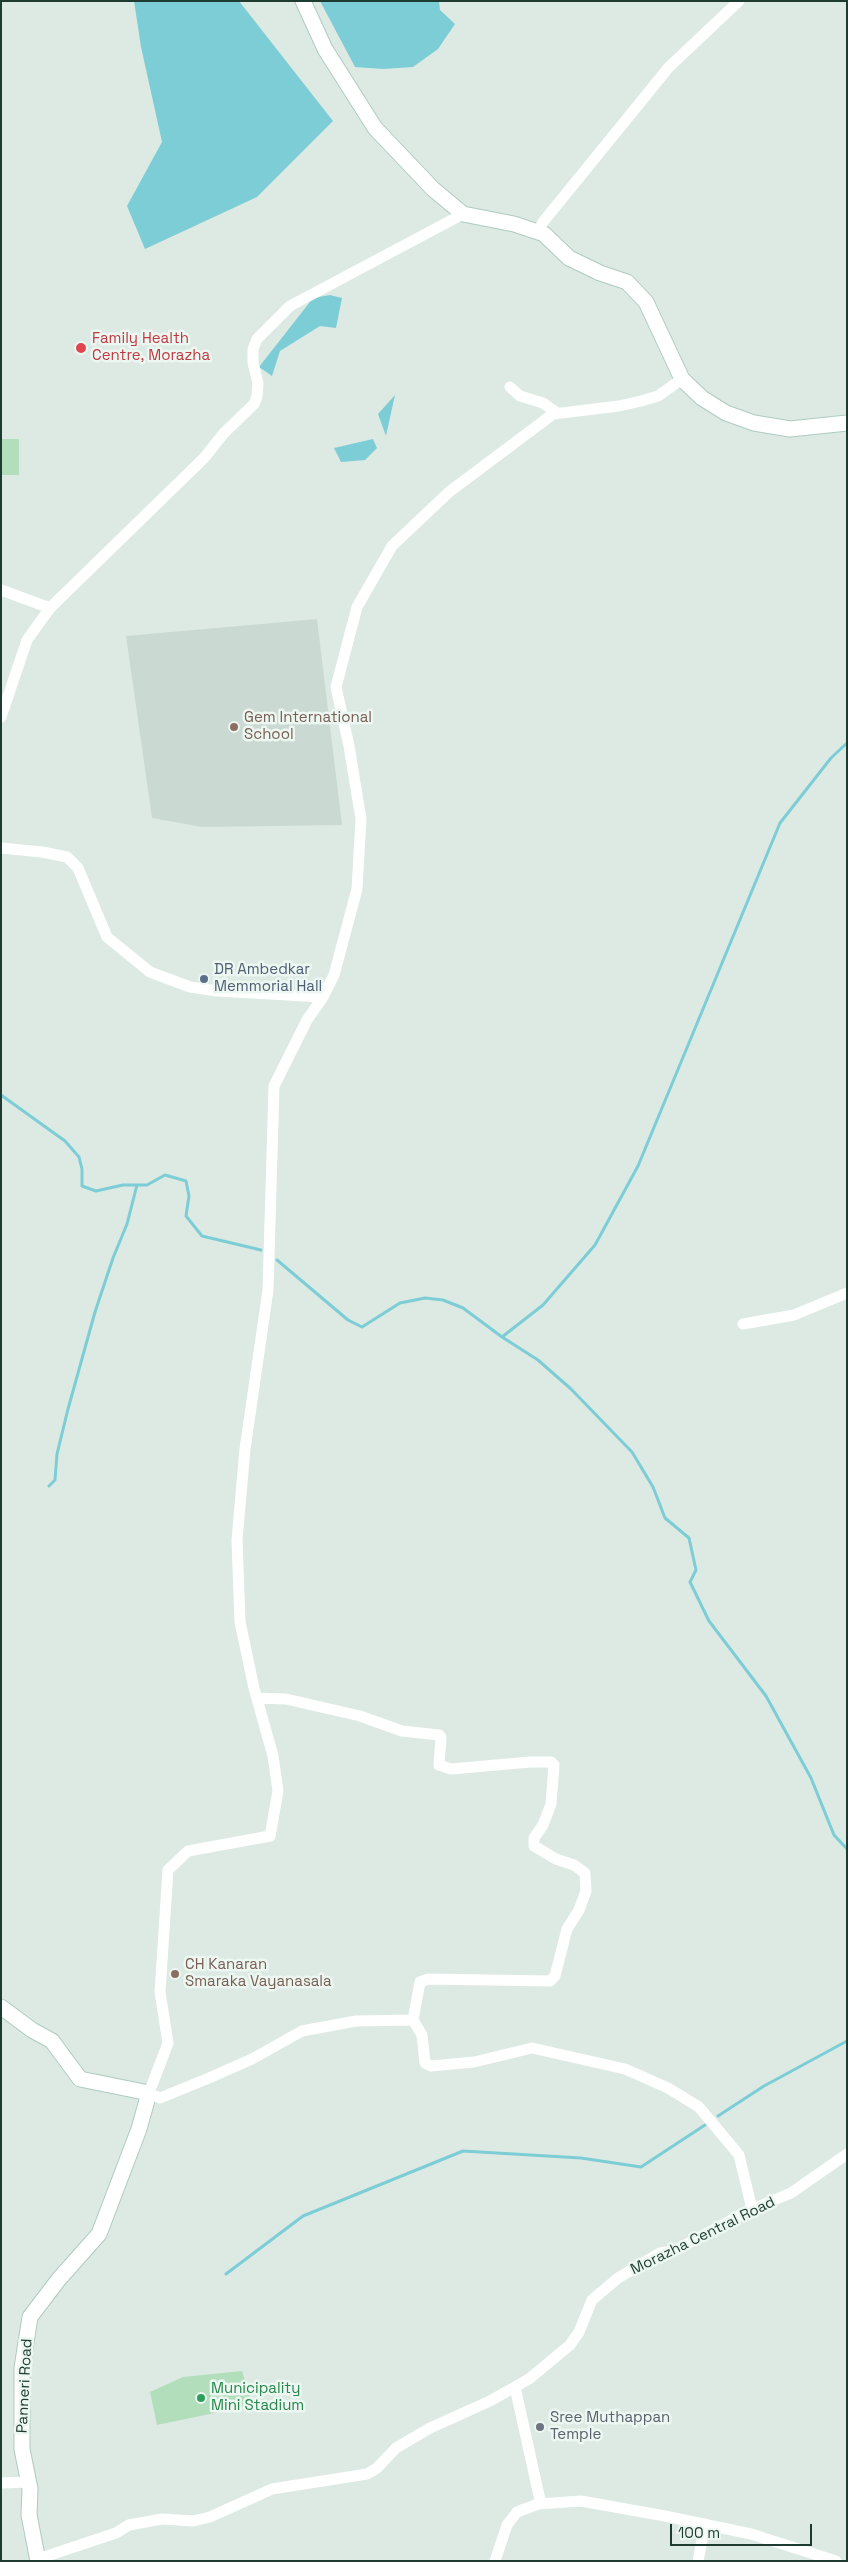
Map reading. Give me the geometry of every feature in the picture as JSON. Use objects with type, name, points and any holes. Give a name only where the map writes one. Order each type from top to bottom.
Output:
[{"type":"main road","points":[[303,1],[325,49],[375,128],[433,189],[463,214],[514,224],[544,234],[569,258],[600,273],[627,282],[646,302],[682,379],[702,398],[726,413],[754,422],[790,429],[847,424]]},
{"type":"main road","points":[[1,2007],[32,2030],[52,2041],[80,2079],[149,2093]]},
{"type":"main road","name":"Panneri Road","points":[[38,2560],[29,2515],[28,2482],[22,2449],[22,2368],[30,2317],[59,2278],[99,2234],[139,2129],[149,2093]]},
{"type":"street","points":[[538,232],[543,222],[669,67],[740,1]]},
{"type":"street","points":[[1,717],[27,640],[50,608],[204,458],[224,433],[254,404],[257,397],[258,383],[253,363],[253,349],[257,339],[290,306],[463,214]]},
{"type":"street","points":[[413,2020],[356,2021],[302,2031],[252,2059],[160,2098],[149,2093],[168,2042],[160,1992],[168,1870],[188,1851],[270,1836],[278,1791],[273,1756],[257,1698],[240,1622],[237,1540],[244,1449],[268,1290],[274,1086],[307,1020],[323,997],[334,975],[357,889],[361,819],[349,746],[336,687],[357,607],[392,546],[449,492],[553,414],[619,406],[641,401],[658,396],[682,379]]},
{"type":"street","points":[[510,387],[520,396],[544,402],[557,413]]},
{"type":"street","points":[[1,590],[50,608]]},
{"type":"street","points":[[1,848],[42,852],[67,857],[78,868],[107,937],[150,972],[190,986],[217,991],[323,997]]},
{"type":"street","points":[[743,1324],[794,1315],[847,1293]]},
{"type":"street","points":[[257,1698],[286,1699],[360,1716],[402,1731],[438,1735],[441,1737],[440,1765],[451,1769],[530,1762],[551,1762],[554,1765],[551,1804],[543,1825],[534,1838],[534,1846],[556,1858],[574,1864],[585,1873],[586,1891],[579,1910],[567,1928],[555,1976],[550,1981],[428,1979],[420,1982],[413,2020],[422,2035],[425,2062],[431,2066],[474,2062],[532,2048],[625,2068],[668,2088],[700,2107],[739,2155],[752,2210]]},
{"type":"street","name":"Morazha Central Road","points":[[38,2560],[116,2533],[130,2525],[162,2519],[193,2521],[202,2519],[272,2489],[367,2474],[396,2448],[528,2380],[570,2345],[579,2332],[592,2300],[618,2278],[660,2254],[674,2251],[752,2210],[791,2193],[847,2154]]},
{"type":"street","points":[[515,2387],[540,2500],[538,2504]]},
{"type":"street","points":[[1,2483],[28,2482]]},
{"type":"street","points":[[495,2561],[506,2525],[517,2512],[538,2504],[581,2500],[751,2534],[836,2561]]},
{"type":"street","points":[[698,2561],[705,2524]]},
{"type":"shaded area","name":"Gem International School","points":[[317,619],[342,825],[202,827],[152,818],[126,636]]},
{"type":"green space","points":[[1,439],[19,439],[19,475],[1,475]]},
{"type":"green space","name":"Municipality Mini Stadium","points":[[242,2371],[253,2405],[157,2425],[150,2392],[183,2377]]},
{"type":"water","points":[[134,1],[239,1],[333,121],[257,197],[145,249],[127,206],[162,142],[141,47]]},
{"type":"water","points":[[320,1],[439,1],[440,10],[455,24],[438,49],[413,67],[383,69],[355,67]]},
{"type":"water","points":[[330,295],[342,298],[336,328],[320,326],[280,351],[272,376],[259,367],[313,298]]},
{"type":"water","points":[[395,395],[386,436],[378,414]]},
{"type":"water","points":[[373,439],[377,448],[365,460],[341,462],[334,448]]},
{"type":"waterway","points":[[502,1337],[543,1305],[595,1245],[638,1166],[780,823],[831,758],[847,743]]},
{"type":"waterway","points":[[1,1095],[65,1141],[79,1157],[82,1169],[82,1186],[96,1191],[123,1185],[147,1185],[165,1175],[186,1181],[189,1196],[186,1216],[202,1236],[261,1250]]},
{"type":"waterway","points":[[49,1486],[55,1480],[57,1454],[95,1312],[113,1258],[127,1224],[137,1185]]},
{"type":"waterway","points":[[277,1260],[348,1320],[362,1327],[400,1303],[425,1298],[443,1300],[463,1308],[502,1337],[538,1360],[571,1389],[632,1452],[653,1487],[665,1518],[689,1538],[696,1570],[690,1582],[709,1621],[766,1696],[811,1778],[834,1835],[847,1849]]},
{"type":"waterway","points":[[718,2116],[764,2086],[847,2041]]},
{"type":"waterway","points":[[226,2274],[303,2216],[463,2151],[581,2158],[641,2167],[705,2125]]},
{"type":"place","name":"Family Health Centre, Morazha","points":[[81,348]]},
{"type":"place","name":"Gem International School","points":[[234,727]]},
{"type":"place","name":"DR Ambedkar Memmorial Hall","points":[[204,979]]},
{"type":"place","name":"CH Kanaran Smaraka Vayanasala","points":[[175,1974]]},
{"type":"place","name":"Municipality Mini Stadium","points":[[201,2398]]},
{"type":"place","name":"Sree Muthappan Temple","points":[[540,2427]]}]
